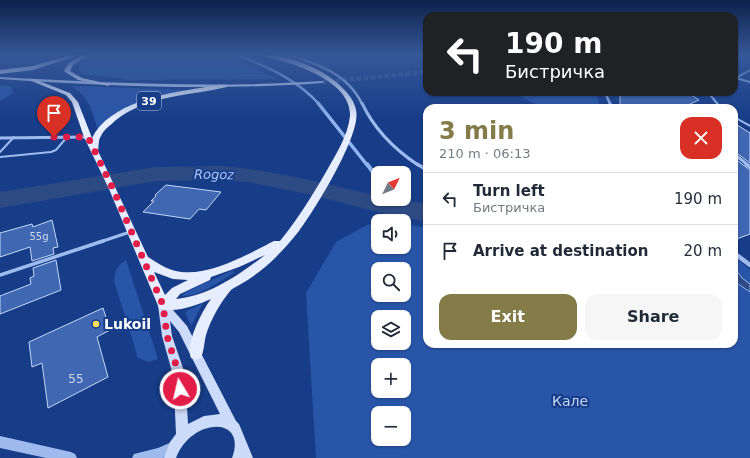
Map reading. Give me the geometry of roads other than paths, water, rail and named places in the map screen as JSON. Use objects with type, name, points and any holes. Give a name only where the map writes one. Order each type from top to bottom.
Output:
[{"type":"main road","points":[[73,76],[107,85]]},
{"type":"main road","points":[[163,305],[177,305],[193,301],[228,286],[264,261],[285,240],[309,207],[338,157],[352,123],[353,112],[350,102],[344,93],[333,82],[323,76]]},
{"type":"main road","points":[[0,78],[107,85],[225,86],[322,82]]},
{"type":"main road","points":[[32,80],[68,94],[75,102],[88,137],[106,173],[163,305],[167,336],[177,368],[180,389],[182,436]]},
{"type":"main road","name":"39","points":[[95,150],[97,137],[103,128],[128,109],[168,96],[225,86]]},
{"type":"main road","points":[[163,305],[176,291],[285,240]]},
{"type":"main road","points":[[143,259],[159,270],[172,274],[189,276],[213,273]]},
{"type":"main road","points":[[196,354],[198,337],[205,320],[215,301],[228,286]]},
{"type":"main road","points":[[163,305],[183,329],[232,426],[238,434],[247,458]]},
{"type":"main road","points":[[172,453],[182,436],[192,427],[203,422],[214,420],[224,421],[232,426]]},
{"type":"main road","points":[[238,458],[241,444]]},
{"type":"street","points":[[336,76],[351,86],[359,95],[362,106],[372,122],[407,156],[423,167]]},
{"type":"street","points":[[0,138],[88,137]]},
{"type":"street","points":[[738,157],[750,167]]},
{"type":"street","points":[[738,256],[750,265]]},
{"type":"street","points":[[0,442],[71,458]]},
{"type":"street","points":[[138,458],[172,453]]},
{"type":"lane","points":[[738,80],[750,82]]},
{"type":"lane","points":[[711,96],[718,104]]},
{"type":"lane","points":[[738,119],[750,126]]},
{"type":"lane","points":[[0,152],[14,137]]},
{"type":"lane","points":[[0,157],[51,152],[56,150],[67,137]]},
{"type":"lane","points":[[0,275],[131,231]]},
{"type":"waterway","points":[[284,76],[301,87],[318,103]]},
{"type":"waterway","points":[[318,103],[367,165]]},
{"type":"waterway","points":[[367,164],[371,169]]},
{"type":"waterway","name":"Rogoz","points":[[0,200],[156,174],[221,173],[248,175],[309,187],[382,205],[423,212]]},
{"type":"tunnel","points":[[322,82],[381,76]]},
{"type":"place","name":"Lukoil","points":[[96,324]]},
{"type":"park label","name":"Кале","points":[[570,401]]}]
